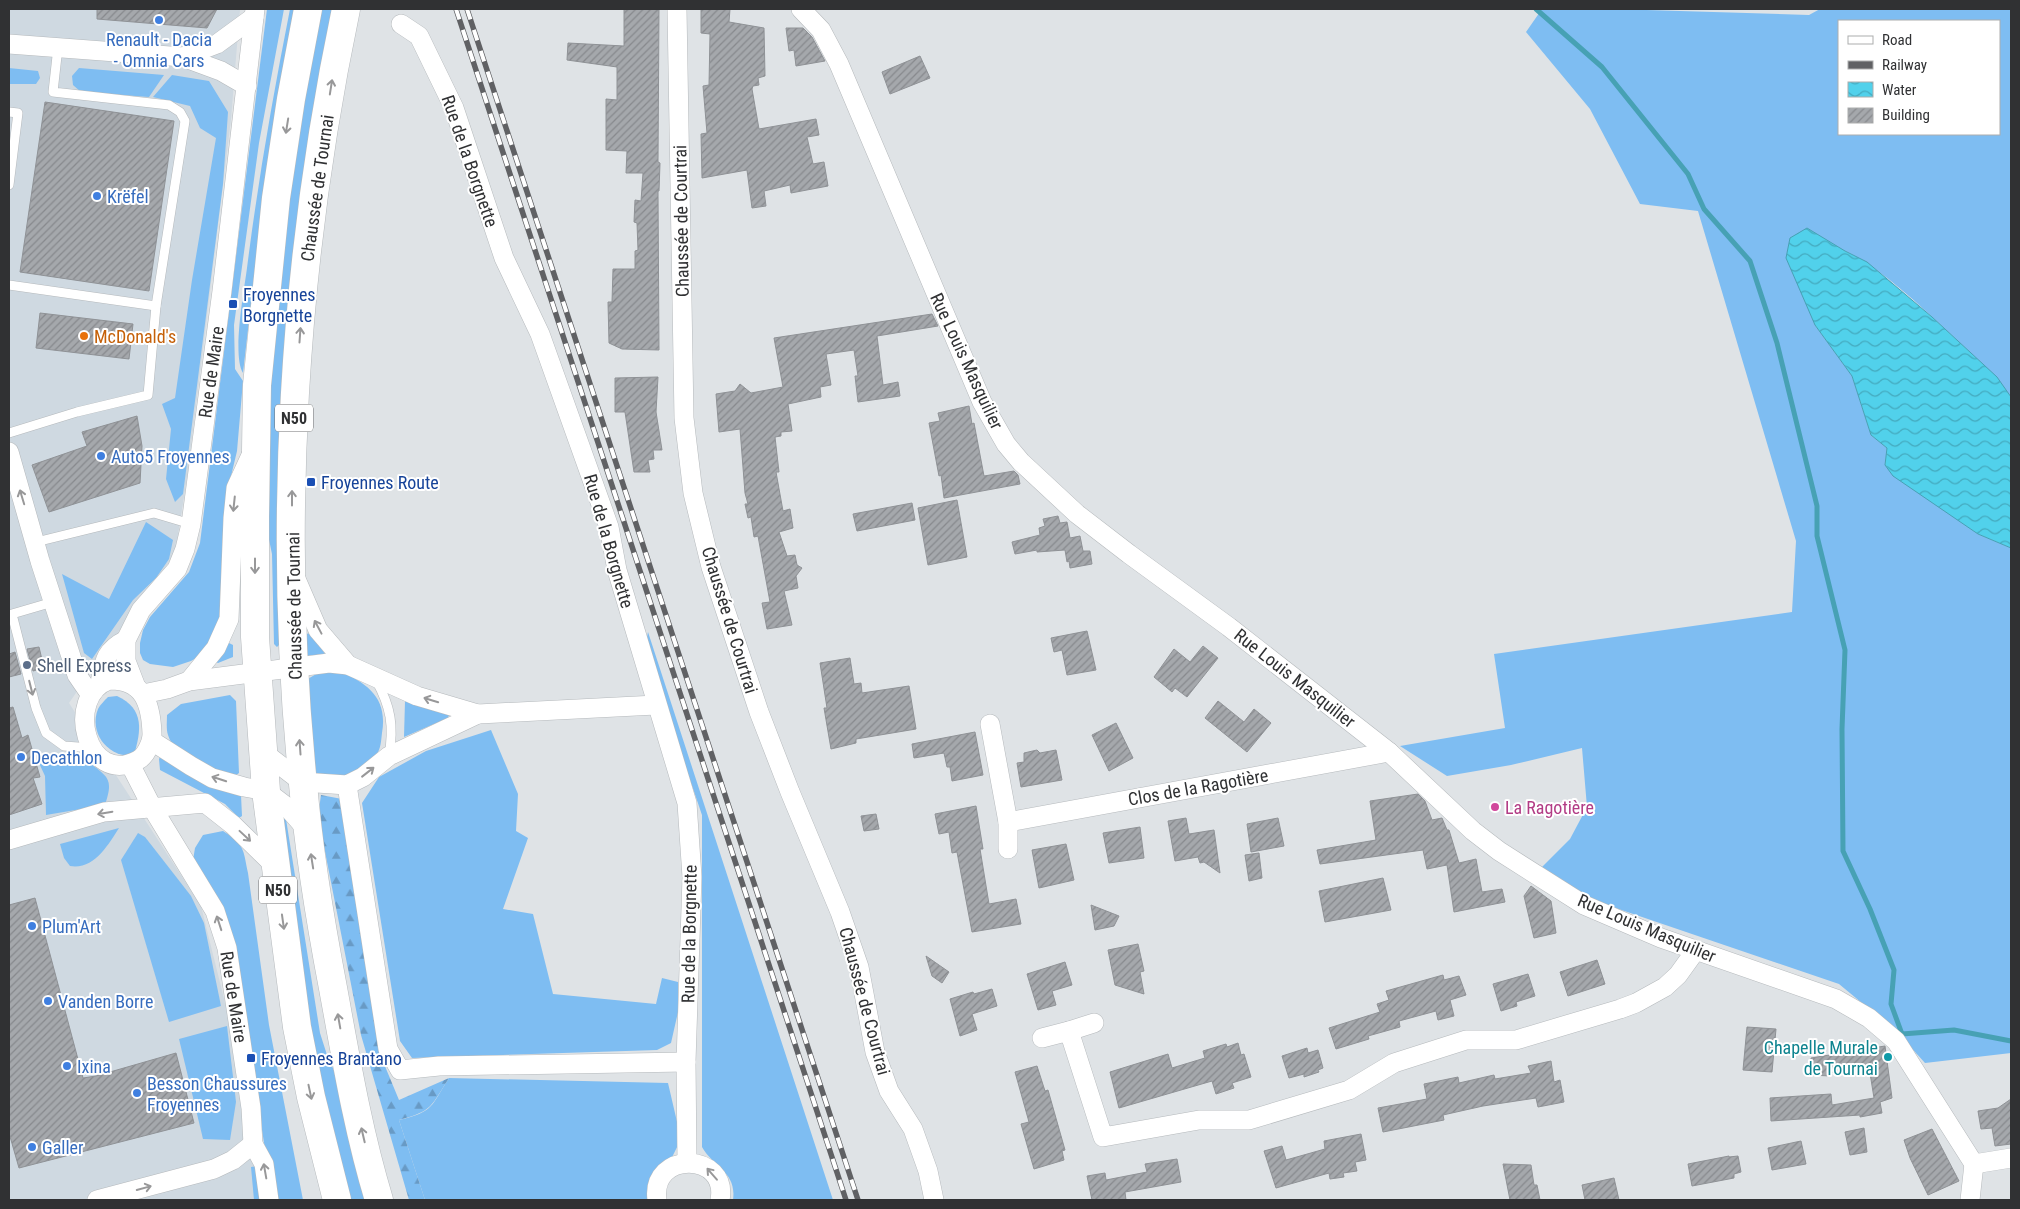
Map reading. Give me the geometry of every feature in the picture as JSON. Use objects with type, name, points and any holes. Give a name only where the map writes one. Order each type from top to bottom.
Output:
[{"type":"main road","name":"N50","points":[[308,9],[276,198],[257,385],[256,672],[266,791],[297,1027],[311,1097],[337,1200]]},
{"type":"main road","name":"Chaussée de Tournai","points":[[346,9],[322,147],[302,301],[292,453],[291,569],[294,668],[302,782],[308,831],[347,1069],[379,1200]]},
{"type":"street","name":"Chaussée de Courtrai","points":[[677,9],[684,418],[693,493],[711,567],[758,712],[840,912],[859,967],[876,1052],[889,1091],[913,1129],[928,1171],[934,1200]]},
{"type":"street","name":"Rue Louis Masquilier","points":[[801,9],[821,30],[839,64],[982,402],[1006,444],[1021,462],[1077,514],[1229,627],[1389,752],[1473,831],[1527,870],[1584,905],[1661,938],[1836,999],[1869,1018],[1896,1041],[1974,1164]]},
{"type":"street","name":"Rue de Maire","points":[[183,57],[217,44],[254,13]]},
{"type":"street","name":"Rue de Maire","points":[[140,690],[126,661],[126,640],[141,610],[177,569],[185,549],[191,524],[223,282],[254,13]]},
{"type":"street","name":"Rue de la Borgnette","points":[[400,24],[419,36],[454,108],[504,258],[540,334],[609,527],[617,570],[687,803],[692,877],[686,1062],[687,1162]]},
{"type":"street","name":"Rue de Maire","points":[[9,44],[58,46],[183,57],[221,71],[247,86]]},
{"type":"street","points":[[189,680],[216,648],[229,619],[236,488],[256,442]]},
{"type":"street","points":[[9,452],[53,602],[77,675],[95,688],[120,680],[140,690],[168,688],[189,680],[317,664],[348,665]]},
{"type":"street","points":[[291,569],[318,630],[348,665],[417,696],[478,714],[656,705]]},
{"type":"street","name":"Rue de Maire","points":[[126,640],[114,646],[104,661],[85,714],[85,727],[92,748],[99,758],[111,766],[130,764],[153,809],[215,911],[227,948],[252,1108],[254,1144],[264,1164],[269,1200]]},
{"type":"street","points":[[130,764],[141,759],[152,741],[150,710],[140,690]]},
{"type":"street","points":[[263,752],[302,782],[347,785],[363,777],[389,756],[478,714]]},
{"type":"street","points":[[990,724],[1008,822],[1008,849]]},
{"type":"street","points":[[152,741],[212,778],[266,791],[287,808],[308,831]]},
{"type":"street","name":"Clos de la Ragotière","points":[[1008,822],[1389,752]]},
{"type":"street","points":[[347,785],[388,1048],[400,1070],[439,1066],[686,1062]]},
{"type":"street","points":[[9,840],[104,812],[205,804],[233,825],[275,866]]},
{"type":"street","points":[[1068,1032],[1104,1137],[1199,1120],[1249,1120],[1349,1090],[1394,1063],[1466,1040],[1516,1040],[1636,1004],[1664,987],[1678,975],[1696,950]]},
{"type":"street","points":[[1042,1038],[1094,1023]]},
{"type":"street","points":[[97,1200],[214,1169],[233,1160],[254,1144]]},
{"type":"street","points":[[1970,1200],[1974,1164],[2011,1158]]},
{"type":"street","points":[[657,1200],[656,1193],[661,1177],[671,1167],[687,1162],[700,1164],[710,1170],[719,1182],[720,1200]]},
{"type":"lane","points":[[9,433],[77,412],[148,395],[156,306],[185,121],[180,112],[169,105],[53,92],[58,46]]},
{"type":"lane","points":[[9,112],[18,113],[9,186]]},
{"type":"lane","points":[[9,285],[156,306]]},
{"type":"lane","points":[[36,542],[154,512],[191,524]]},
{"type":"lane","points":[[53,602],[12,614],[36,708],[46,733],[64,746],[92,748]]},
{"type":"lane","points":[[373,677],[386,698],[392,720],[389,756]]},
{"type":"shaded area","points":[[9,9],[240,9],[231,119],[188,471],[175,554],[69,703],[201,906],[233,1035],[268,1200],[9,1200]]},
{"type":"green space","points":[[267,9],[284,9],[259,143],[234,325],[235,369],[243,381],[237,451],[228,489],[221,628],[198,657],[191,661],[173,667],[150,664],[143,660],[140,653],[143,630],[150,617],[189,572],[200,543]]},
{"type":"green space","points":[[290,9],[298,9],[262,208],[243,373],[239,352],[242,307],[261,170]]},
{"type":"green space","points":[[319,9],[335,9],[281,638],[277,647],[274,644],[272,554],[266,525],[269,396],[285,216]]},
{"type":"green space","points":[[1542,9],[1613,9],[1809,15],[1820,9],[2011,9],[2011,397],[1981,363],[1911,298],[1873,267],[1845,251],[1815,325],[1852,376],[1871,435],[1887,448],[1885,465],[1978,534],[2011,548],[2011,1053],[1925,1063],[1897,1032],[1839,984],[1598,902],[1541,868],[1570,839],[1587,807],[1582,748],[1511,765],[1447,776],[1400,746],[1505,728],[1494,654],[1792,612],[1796,541],[1698,211],[1640,204],[1590,109],[1526,32]]},
{"type":"green space","points":[[9,68],[38,71],[40,78],[36,84],[9,84]]},
{"type":"green space","points":[[79,68],[164,75],[149,97],[81,92],[73,85],[72,76]]},
{"type":"green space","points":[[172,75],[209,81],[228,112],[223,184],[183,494],[175,502],[166,479],[171,429],[162,404],[175,398],[192,280],[216,138],[200,128],[190,106],[153,97]]},
{"type":"green space","points":[[146,522],[173,540],[169,559],[156,578],[133,600],[92,659],[84,653],[62,574],[109,599]]},
{"type":"green space","points":[[648,632],[833,1200],[733,1200],[732,1183],[728,1176],[702,1147],[702,815],[645,648]]},
{"type":"green space","points":[[311,633],[325,654],[306,656],[306,634]]},
{"type":"green space","points":[[229,643],[233,645],[233,657],[218,663],[216,662]]},
{"type":"green space","points":[[340,671],[359,681],[374,694],[382,710],[383,721],[381,745],[378,753],[348,778],[319,776],[314,772],[306,680],[318,673]]},
{"type":"green space","points":[[230,695],[236,701],[239,773],[232,778],[195,762],[178,750],[168,735],[167,728],[167,715],[181,704]]},
{"type":"green space","points":[[117,696],[126,701],[137,714],[139,729],[134,755],[125,755],[109,749],[103,743],[96,727],[99,707],[108,697]]},
{"type":"green space","points":[[405,701],[449,715],[448,718],[404,737]]},
{"type":"green space","points":[[491,730],[518,794],[516,831],[528,838],[503,909],[533,914],[553,994],[656,1004],[662,978],[678,982],[678,1012],[671,1043],[657,1050],[412,1058],[400,1041],[362,803],[379,777],[426,751]]},
{"type":"green space","points":[[162,753],[241,795],[242,816],[239,818],[225,804],[160,770],[159,759]]},
{"type":"green space","points":[[87,761],[104,775],[109,783],[105,805],[46,815],[45,776],[39,763]]},
{"type":"green space","points":[[321,795],[342,799],[382,1059],[399,1100],[449,1078],[430,1106],[419,1114],[399,1120],[425,1200],[409,1200],[361,1035],[318,816]]},
{"type":"green space","points":[[283,817],[286,819],[320,1033],[336,1075],[365,1200],[349,1200],[320,1080],[309,1026],[278,819]]},
{"type":"green space","points":[[119,828],[105,849],[86,864],[70,866],[64,858],[60,844]]},
{"type":"green space","points":[[223,831],[239,844],[245,858],[269,1025],[303,1200],[273,1200],[233,946],[193,860],[195,848],[203,835]]},
{"type":"green space","points":[[138,833],[145,837],[191,896],[204,923],[221,1006],[169,1022],[121,860]]},
{"type":"green space","points":[[227,1026],[236,1102],[230,1140],[203,1139],[179,1039]]},
{"type":"green space","points":[[449,1078],[668,1083],[681,1139],[651,1200],[425,1200],[399,1120],[425,1111]]},
{"type":"green space","points":[[258,1166],[265,1200],[254,1200],[251,1167]]},
{"type":"water","points":[[1807,228],[1867,262],[1932,317],[1997,377],[2011,397],[2011,548],[1978,534],[1893,476],[1885,465],[1887,448],[1871,435],[1852,376],[1815,325],[1786,258],[1790,238]]},
{"type":"building","name":"Renault - Dacia - Omnia Cars","points":[[97,9],[217,9],[207,28],[97,19]]},
{"type":"building","points":[[624,9],[659,9],[659,350],[622,349],[609,343],[608,302],[612,302],[613,269],[635,269],[635,251],[638,250],[637,223],[634,222],[635,200],[641,201],[643,173],[626,173],[627,151],[606,150],[606,99],[617,100],[617,67],[567,60],[568,43],[624,46]]},
{"type":"building","points":[[701,9],[730,9],[729,22],[764,28],[765,76],[758,78],[759,85],[753,86],[752,89],[759,129],[816,119],[819,135],[807,137],[813,164],[824,162],[828,186],[791,193],[790,185],[764,191],[766,206],[752,208],[747,170],[702,178],[701,134],[707,133],[703,86],[709,85],[710,34],[701,33]]},
{"type":"building","points":[[786,28],[803,28],[812,37],[825,61],[796,66],[794,50],[789,51]]},
{"type":"building","points":[[920,56],[930,78],[890,94],[882,72]]},
{"type":"building","name":"Krëfel","points":[[45,102],[174,121],[149,291],[20,272]]},
{"type":"building","name":"McDonald's","points":[[40,313],[133,324],[129,359],[36,348]]},
{"type":"building","points":[[932,314],[938,326],[877,336],[883,385],[898,382],[900,396],[858,402],[855,376],[858,376],[854,350],[826,354],[831,385],[820,387],[821,397],[788,404],[792,431],[781,432],[781,436],[775,437],[779,472],[776,472],[783,511],[790,509],[793,528],[779,532],[787,556],[795,555],[797,565],[802,568],[796,576],[798,588],[784,591],[792,625],[767,629],[762,603],[770,602],[758,536],[754,537],[751,517],[748,518],[745,504],[748,504],[745,493],[740,429],[719,432],[716,394],[735,391],[740,384],[751,393],[783,387],[774,338]]},
{"type":"building","points":[[658,377],[656,412],[662,450],[653,450],[654,459],[648,460],[650,472],[634,472],[625,412],[615,412],[615,378]]},
{"type":"building","points":[[969,406],[984,476],[1014,471],[1018,475],[1020,484],[944,498],[941,475],[939,476],[929,423],[940,421],[938,413]]},
{"type":"building","name":"Auto5 Froyennes","points":[[137,416],[142,446],[140,483],[49,512],[32,465],[87,446],[82,432]]},
{"type":"building","points":[[957,500],[967,557],[928,565],[918,508]]},
{"type":"building","points":[[912,503],[915,520],[857,531],[853,514]]},
{"type":"building","points":[[1058,516],[1060,523],[1067,522],[1070,538],[1080,536],[1083,551],[1090,551],[1092,564],[1070,568],[1065,550],[1037,552],[1037,550],[1015,554],[1012,542],[1040,535],[1039,528],[1045,526],[1043,519]]},
{"type":"building","points":[[1087,631],[1096,670],[1067,675],[1062,650],[1054,652],[1051,638]]},
{"type":"building","points":[[1203,646],[1218,658],[1187,697],[1175,688],[1172,692],[1154,677],[1174,649],[1190,662]]},
{"type":"building","points":[[39,647],[44,668],[33,671],[27,649]]},
{"type":"building","points":[[15,652],[21,674],[9,677],[9,654]]},
{"type":"building","points":[[850,658],[854,684],[861,683],[862,693],[909,686],[916,729],[856,739],[856,743],[831,749],[824,708],[827,708],[820,663]]},
{"type":"building","points":[[1218,701],[1244,722],[1254,709],[1271,723],[1247,752],[1205,718]]},
{"type":"building","name":"Decathlon","points":[[13,707],[22,738],[28,735],[40,777],[33,778],[42,804],[9,815],[9,708]]},
{"type":"building","points":[[1116,723],[1133,758],[1109,771],[1092,735]]},
{"type":"building","points":[[975,732],[983,775],[952,781],[950,767],[947,767],[944,753],[914,758],[912,744]]},
{"type":"building","points":[[1037,750],[1040,753],[1056,750],[1062,780],[1021,787],[1017,763],[1024,762],[1024,753]]},
{"type":"building","points":[[1418,794],[1425,801],[1432,820],[1442,818],[1447,830],[1449,830],[1459,863],[1476,859],[1482,892],[1502,889],[1505,902],[1454,912],[1447,865],[1427,869],[1423,850],[1320,864],[1317,850],[1376,840],[1370,801]]},
{"type":"building","points":[[976,806],[983,849],[980,849],[989,904],[1016,899],[1021,924],[972,932],[957,852],[952,853],[949,832],[939,834],[935,814]]},
{"type":"building","points":[[876,814],[879,829],[864,831],[861,816]]},
{"type":"building","points":[[1186,818],[1189,834],[1214,830],[1220,873],[1204,862],[1200,863],[1198,857],[1175,861],[1168,821]]},
{"type":"building","points":[[1278,818],[1284,846],[1251,852],[1247,824]]},
{"type":"building","points":[[1140,827],[1144,858],[1109,863],[1103,833]]},
{"type":"building","points":[[1066,844],[1074,880],[1039,888],[1032,850]]},
{"type":"building","points":[[1259,853],[1262,878],[1249,881],[1245,855]]},
{"type":"building","points":[[1383,878],[1391,910],[1325,922],[1319,891]]},
{"type":"building","points":[[1531,886],[1551,901],[1556,933],[1534,938],[1524,896]]},
{"type":"building","points":[[35,898],[83,1078],[176,1053],[194,1123],[19,1168],[9,1133],[9,905]]},
{"type":"building","points":[[1091,905],[1119,916],[1114,926],[1095,930]]},
{"type":"building","points":[[1138,944],[1144,971],[1140,972],[1144,994],[1115,985],[1108,950]]},
{"type":"building","points":[[926,956],[949,972],[942,983],[932,976]]},
{"type":"building","points":[[1597,960],[1605,984],[1568,996],[1560,972]]},
{"type":"building","points":[[1065,962],[1072,985],[1052,991],[1056,1005],[1038,1010],[1027,974]]},
{"type":"building","points":[[1528,974],[1535,996],[1516,1002],[1517,1006],[1501,1011],[1493,984]]},
{"type":"building","points":[[1443,975],[1444,980],[1459,976],[1466,995],[1450,1000],[1454,1016],[1438,1020],[1436,1011],[1399,1021],[1400,1027],[1368,1036],[1369,1039],[1336,1049],[1329,1028],[1380,1012],[1377,1004],[1389,1000],[1386,991]]},
{"type":"building","points":[[992,989],[997,1006],[972,1014],[977,1030],[960,1036],[950,999]]},
{"type":"building","points":[[1747,1027],[1776,1029],[1772,1072],[1743,1070]]},
{"type":"building","points":[[1238,1043],[1241,1055],[1244,1054],[1251,1077],[1232,1083],[1234,1088],[1216,1094],[1212,1081],[1119,1108],[1110,1072],[1168,1054],[1172,1068],[1205,1058],[1203,1051],[1226,1044],[1227,1047]]},
{"type":"building","points":[[1885,1046],[1892,1098],[1880,1102],[1882,1113],[1860,1117],[1860,1115],[1771,1121],[1770,1098],[1831,1094],[1832,1105],[1874,1098],[1869,1067],[1829,1073],[1830,1076],[1812,1075],[1811,1058]]},
{"type":"building","points":[[1307,1048],[1308,1053],[1318,1050],[1323,1068],[1318,1070],[1319,1072],[1304,1077],[1304,1074],[1289,1078],[1282,1056]]},
{"type":"building","points":[[1551,1061],[1554,1082],[1560,1080],[1564,1102],[1538,1107],[1536,1098],[1483,1106],[1443,1115],[1444,1120],[1383,1132],[1378,1108],[1427,1099],[1424,1084],[1458,1077],[1459,1083],[1494,1075],[1495,1079],[1531,1073],[1528,1066]]},
{"type":"building","points":[[1037,1066],[1045,1091],[1048,1090],[1065,1150],[1062,1151],[1064,1160],[1034,1169],[1021,1124],[1029,1122],[1015,1072]]},
{"type":"building","points":[[2011,1099],[2011,1144],[1995,1146],[1992,1128],[1981,1129],[1978,1111],[1998,1108]]},
{"type":"building","points":[[1864,1128],[1867,1152],[1850,1155],[1845,1132]]},
{"type":"building","points":[[1932,1129],[1959,1181],[1928,1195],[1910,1158],[1904,1140]]},
{"type":"building","points":[[1361,1134],[1366,1160],[1355,1162],[1357,1171],[1343,1173],[1344,1177],[1330,1179],[1329,1173],[1276,1188],[1264,1151],[1282,1146],[1286,1160],[1325,1149],[1324,1141]]},
{"type":"building","points":[[1801,1141],[1806,1164],[1772,1170],[1768,1148]]},
{"type":"building","points":[[1738,1156],[1741,1172],[1734,1174],[1734,1178],[1692,1186],[1688,1164]]},
{"type":"building","points":[[1177,1159],[1181,1182],[1125,1192],[1126,1200],[1092,1200],[1087,1176],[1105,1173],[1106,1180],[1147,1172],[1145,1164]]},
{"type":"building","points":[[1503,1164],[1531,1165],[1534,1185],[1537,1185],[1540,1200],[1510,1200]]},
{"type":"building","points":[[1614,1178],[1619,1200],[1585,1200],[1582,1185]]},
{"type":"waterway","points":[[1536,9],[1602,67],[1688,174],[1704,209],[1750,261],[1777,343],[1817,506],[1817,536],[1845,650],[1842,729],[1843,851],[1870,909],[1894,970],[1891,1004],[1902,1034],[1954,1030],[2011,1041]]},
{"type":"railway","points":[[456,9],[846,1200]]},
{"type":"railway","points":[[467,9],[858,1200]]},
{"type":"place","name":"Renault - Dacia - Omnia Cars","points":[[159,20]]},
{"type":"place","name":"Krëfel","points":[[97,196]]},
{"type":"place","name":"Froyennes Borgnette","points":[[233,304]]},
{"type":"place","name":"McDonald's","points":[[84,336]]},
{"type":"place","name":"Auto5 Froyennes","points":[[101,456]]},
{"type":"place","name":"Froyennes Route","points":[[311,482]]},
{"type":"place","name":"Shell Express","points":[[27,665]]},
{"type":"place","name":"Decathlon","points":[[21,757]]},
{"type":"place","name":"La Ragotière","points":[[1495,807]]},
{"type":"place","name":"Plum'Art","points":[[32,926]]},
{"type":"place","name":"Vanden Borre","points":[[48,1001]]},
{"type":"place","name":"Chapelle Murale de Tournai","points":[[1888,1057]]},
{"type":"place","name":"Froyennes Brantano","points":[[251,1058]]},
{"type":"place","name":"Ixina","points":[[67,1066]]},
{"type":"place","name":"Besson Chaussures Froyennes","points":[[137,1093]]},
{"type":"place","name":"Galler","points":[[32,1147]]}]
